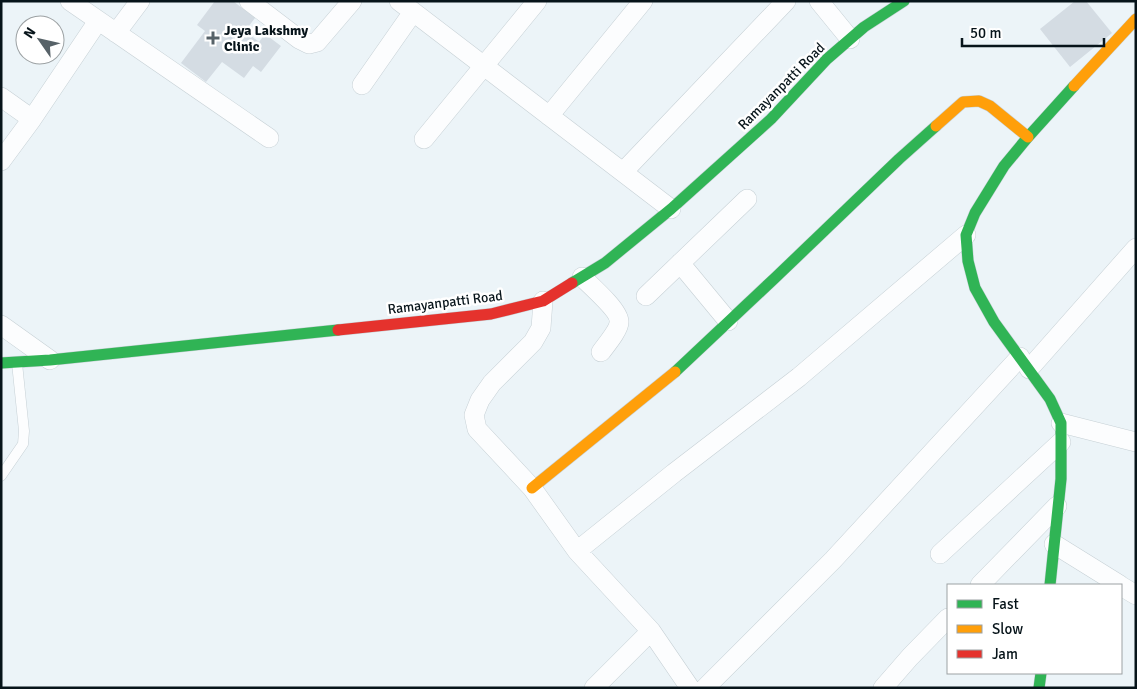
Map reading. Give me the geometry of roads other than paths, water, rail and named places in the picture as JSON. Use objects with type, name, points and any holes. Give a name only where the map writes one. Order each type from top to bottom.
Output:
[{"type":"main road","name":"Ramayanpatti Road","points":[[1,363],[50,360],[491,314],[543,300],[605,263],[672,209],[771,119],[827,59],[864,27],[904,1]]},
{"type":"main road","points":[[1050,584],[1061,479],[1061,422],[1050,399],[994,322],[975,288],[968,261],[966,235],[975,213],[1004,166],[1028,137],[1134,24]]},
{"type":"main road","points":[[532,488],[671,375],[899,159],[963,102],[979,101],[990,106],[1028,137]]},
{"type":"main road","points":[[1039,688],[1041,674]]},
{"type":"street","points":[[70,1],[269,138]]},
{"type":"street","points":[[116,33],[140,1]]},
{"type":"street","points":[[248,1],[309,44],[317,42],[352,1]]},
{"type":"street","points":[[424,139],[537,1]]},
{"type":"street","points":[[549,116],[643,1]]},
{"type":"street","points":[[623,172],[786,1]]},
{"type":"street","points":[[818,1],[850,39]]},
{"type":"street","points":[[362,85],[406,7],[672,209]]},
{"type":"street","points":[[1,161],[32,119],[98,21]]},
{"type":"street","points":[[1,97],[32,119]]},
{"type":"street","points":[[646,296],[747,199]]},
{"type":"street","points":[[577,551],[674,473],[799,377],[966,235]]},
{"type":"street","points":[[705,688],[833,560],[1136,248]]},
{"type":"street","points":[[680,263],[728,321]]},
{"type":"street","points":[[582,277],[618,314],[620,323],[601,352]]},
{"type":"street","points":[[543,300],[541,328],[533,342],[492,384],[480,400],[474,415],[477,429],[532,488],[577,551],[651,631],[690,688]]},
{"type":"street","points":[[1,325],[50,360]]},
{"type":"street","points":[[1061,422],[1136,442]]},
{"type":"street","points":[[940,554],[1061,442]]},
{"type":"street","points":[[981,584],[1057,506]]},
{"type":"street","points":[[1054,544],[1121,584]]},
{"type":"street","points":[[883,688],[947,619]]},
{"type":"street","points":[[594,688],[651,631]]},
{"type":"lane","points":[[1,476],[23,444],[24,431],[17,362]]},
{"type":"place","name":"Jeya Lakshmy Clinic","points":[[213,38]]}]
